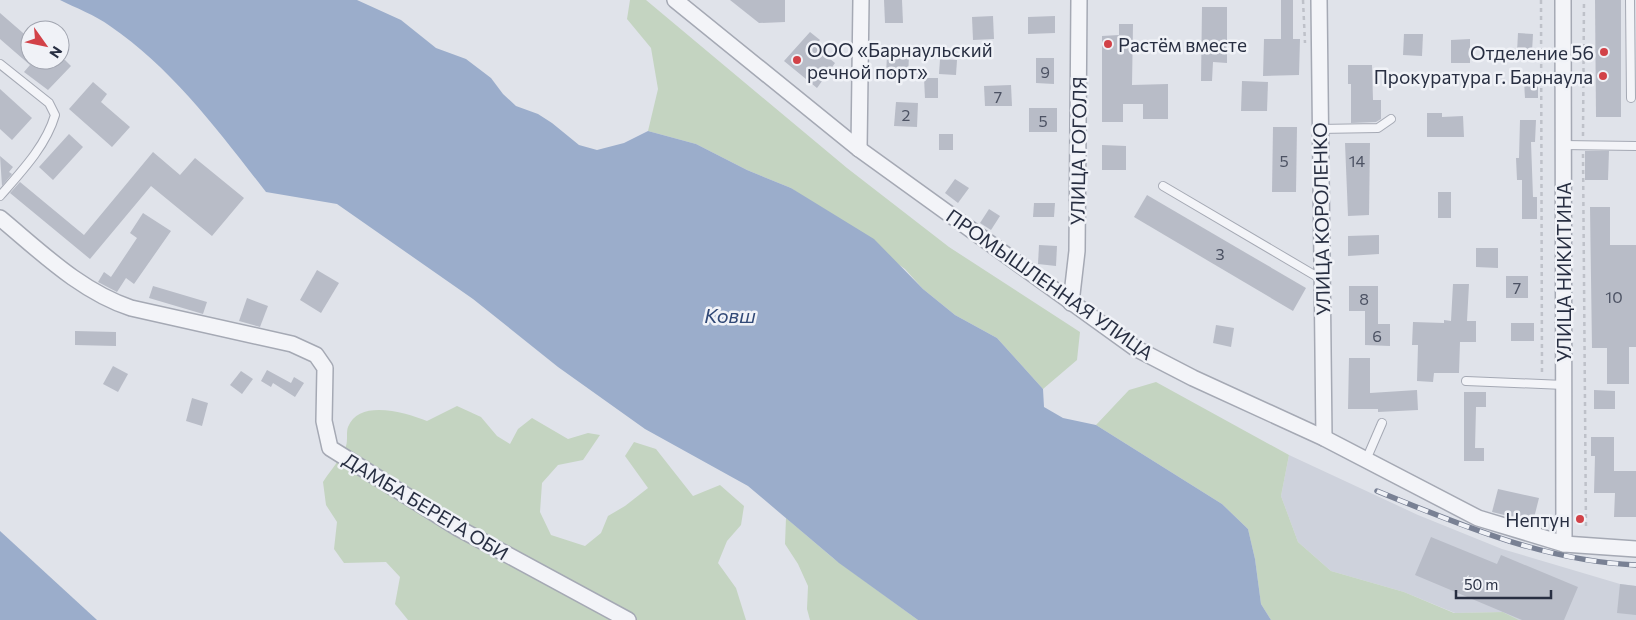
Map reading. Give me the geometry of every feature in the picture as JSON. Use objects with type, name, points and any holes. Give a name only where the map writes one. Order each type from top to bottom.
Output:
[{"type":"street","name":"ПРОМЫШЛЕННАЯ УЛИЦА","points":[[675,0],[859,149],[1135,348],[1193,378],[1324,438],[1478,518],[1564,544],[1636,548]]},
{"type":"street","points":[[859,149],[861,0]]},
{"type":"street","name":"УЛИЦА ГОГОЛЯ","points":[[1071,303],[1077,251],[1079,0]]},
{"type":"street","name":"УЛИЦА КОРОЛЕНКО","points":[[1319,0],[1324,438]]},
{"type":"street","name":"УЛИЦА НИКИТИНА","points":[[1562,0],[1564,544]]},
{"type":"street","name":"ДАМБА БЕРЕГА ОБИ","points":[[0,218],[90,290],[109,300],[131,308],[292,344],[316,355],[325,368],[324,421],[330,448],[458,528],[628,620]]},
{"type":"lane","points":[[1630,0],[1630,98]]},
{"type":"lane","points":[[0,64],[49,103],[55,115],[51,129],[0,196]]},
{"type":"lane","points":[[1319,129],[1378,128],[1391,119]]},
{"type":"lane","points":[[1563,145],[1636,146]]},
{"type":"lane","points":[[1162,186],[1321,280]]},
{"type":"lane","points":[[1466,381],[1564,384]]},
{"type":"lane","points":[[1366,460],[1382,423]]},
{"type":"path","points":[[1542,0],[1542,384]]},
{"type":"path","points":[[1584,0],[1583,145],[1586,529]]},
{"type":"shaded area","points":[[1289,455],[1418,515],[1502,549],[1620,584],[1636,586],[1636,620],[1519,620],[1503,612],[1455,613],[1404,592],[1331,571],[1298,542],[1281,496]]},
{"type":"green space","points":[[630,0],[646,0],[847,168],[949,247],[1080,332],[1077,360],[1043,389],[997,338],[955,315],[923,289],[905,269],[791,188],[747,170],[696,144],[648,131],[658,89],[651,48],[627,19]]},
{"type":"green space","points":[[1156,382],[1289,455],[1281,496],[1298,542],[1331,571],[1404,592],[1454,613],[1503,612],[1519,620],[1271,620],[1261,604],[1255,559],[1248,529],[1222,504],[1096,425],[1129,390]]},
{"type":"green space","points":[[457,406],[481,417],[497,436],[510,444],[518,429],[532,418],[568,439],[588,433],[600,435],[583,460],[558,465],[542,483],[540,512],[551,535],[585,546],[601,533],[608,516],[625,506],[648,488],[625,456],[634,442],[656,449],[693,496],[720,485],[744,506],[741,525],[727,541],[718,563],[736,588],[746,620],[408,620],[395,604],[400,577],[386,562],[344,563],[334,549],[337,522],[326,505],[323,482],[344,451],[347,444],[348,427],[354,418],[362,413],[384,410],[408,414],[427,421]]},
{"type":"green space","points":[[786,518],[833,558],[918,620],[810,620],[807,609],[808,586],[798,564],[785,544]]},
{"type":"water","name":"Ковш","points":[[60,0],[357,0],[401,20],[436,48],[466,59],[491,78],[503,94],[516,106],[538,114],[579,145],[597,150],[624,143],[648,131],[696,144],[747,170],[791,188],[874,239],[923,289],[955,315],[997,338],[1043,389],[1044,407],[1063,418],[1096,425],[1222,504],[1248,529],[1255,559],[1261,604],[1271,620],[918,620],[839,563],[748,486],[645,429],[558,367],[473,299],[337,204],[266,192],[213,125],[175,82],[154,62],[133,43],[104,22]]},
{"type":"water","points":[[0,531],[97,620],[0,620]]},
{"type":"building","points":[[730,0],[785,0],[785,22],[759,23]]},
{"type":"building","points":[[884,0],[902,0],[903,23],[885,23]]},
{"type":"building","points":[[1281,0],[1293,0],[1293,39],[1300,39],[1299,75],[1263,76],[1264,39],[1281,39]]},
{"type":"building","points":[[1595,0],[1621,0],[1621,117],[1596,117]]},
{"type":"building","points":[[1202,7],[1227,7],[1227,63],[1213,62],[1212,81],[1201,81]]},
{"type":"building","points":[[0,13],[20,30],[20,56],[0,39]]},
{"type":"building","points":[[993,16],[994,39],[973,40],[972,17]]},
{"type":"building","points":[[1055,16],[1055,33],[1028,34],[1028,17]]},
{"type":"building","points":[[1119,24],[1133,24],[1132,85],[1168,84],[1168,119],[1143,119],[1143,104],[1123,104],[1123,122],[1102,122],[1102,36],[1119,35]]},
{"type":"building","points":[[810,32],[820,40],[814,46],[835,63],[817,88],[784,61]]},
{"type":"building","points":[[1518,33],[1533,34],[1532,52],[1517,52]]},
{"type":"building","points":[[1404,34],[1423,34],[1422,56],[1403,55]]},
{"type":"building","points":[[1470,39],[1470,63],[1451,63],[1451,40]]},
{"type":"building","points":[[887,55],[909,56],[908,76],[886,75]]},
{"type":"building","points":[[1036,58],[1054,58],[1054,84],[1036,83]]},
{"type":"building","points":[[940,59],[957,60],[956,75],[939,74]]},
{"type":"building","points":[[1348,65],[1372,65],[1373,100],[1381,100],[1381,119],[1376,122],[1351,123],[1351,84],[1348,84]]},
{"type":"building","points":[[26,70],[67,70],[48,90],[24,72]]},
{"type":"building","points":[[924,78],[938,78],[938,98],[925,98]]},
{"type":"building","points":[[1242,81],[1268,82],[1267,111],[1241,111]]},
{"type":"building","points":[[1524,81],[1538,81],[1538,98],[1525,98]]},
{"type":"building","points":[[93,82],[107,94],[101,102],[130,127],[112,147],[69,109]]},
{"type":"building","points":[[1011,85],[1012,106],[985,106],[984,86]]},
{"type":"building","points":[[0,89],[32,118],[12,140],[0,129]]},
{"type":"building","points":[[896,102],[918,103],[917,127],[894,126]]},
{"type":"building","points":[[1029,108],[1057,108],[1057,132],[1029,132]]},
{"type":"building","points":[[1427,113],[1442,113],[1442,117],[1463,116],[1464,137],[1427,137]]},
{"type":"building","points":[[1520,120],[1536,120],[1535,142],[1531,142],[1533,197],[1537,197],[1537,219],[1522,219],[1522,180],[1517,180],[1516,158],[1519,158]]},
{"type":"building","points":[[1273,127],[1297,127],[1296,192],[1272,192]]},
{"type":"building","points":[[69,134],[83,147],[53,180],[39,167]]},
{"type":"building","points":[[939,134],[953,134],[953,150],[939,150]]},
{"type":"building","points":[[1345,143],[1370,143],[1369,215],[1348,216]]},
{"type":"building","points":[[1102,145],[1126,146],[1126,170],[1102,170]]},
{"type":"building","points":[[1585,151],[1609,151],[1608,180],[1585,180]]},
{"type":"building","points":[[153,152],[180,175],[195,158],[244,198],[212,236],[151,186],[90,259],[10,193],[20,182],[84,235]]},
{"type":"building","points":[[0,156],[13,167],[9,172],[12,174],[2,186]]},
{"type":"building","points":[[955,179],[969,188],[958,203],[945,193]]},
{"type":"building","points":[[1438,192],[1451,192],[1451,218],[1438,218]]},
{"type":"building","points":[[1147,195],[1306,288],[1293,311],[1134,217]]},
{"type":"building","points":[[1034,203],[1055,203],[1054,217],[1033,217]]},
{"type":"building","points":[[1590,207],[1610,207],[1610,245],[1636,245],[1636,347],[1629,347],[1629,384],[1607,384],[1607,348],[1592,348]]},
{"type":"building","points":[[989,209],[1000,216],[991,230],[980,223]]},
{"type":"building","points":[[143,213],[171,231],[134,284],[126,278],[117,292],[98,282],[104,272],[111,277],[137,238],[130,233]]},
{"type":"building","points":[[1379,235],[1379,254],[1348,256],[1348,236]]},
{"type":"building","points":[[1039,245],[1057,246],[1056,266],[1038,264]]},
{"type":"building","points":[[1476,248],[1498,248],[1498,268],[1476,267]]},
{"type":"building","points":[[317,270],[339,283],[321,313],[300,300]]},
{"type":"building","points":[[1506,276],[1528,276],[1528,298],[1506,298]]},
{"type":"building","points":[[1453,284],[1469,284],[1467,321],[1476,321],[1476,342],[1460,342],[1459,373],[1434,373],[1433,382],[1417,381],[1418,345],[1412,345],[1413,322],[1444,323],[1444,320],[1451,321]]},
{"type":"building","points":[[153,286],[207,302],[203,314],[149,298]]},
{"type":"building","points":[[1349,286],[1378,286],[1378,324],[1390,324],[1390,346],[1365,345],[1365,311],[1349,311]]},
{"type":"building","points":[[247,298],[268,306],[260,327],[239,321]]},
{"type":"building","points":[[1511,323],[1534,323],[1534,341],[1511,341]]},
{"type":"building","points":[[1216,325],[1234,328],[1231,347],[1213,343]]},
{"type":"building","points":[[75,331],[116,332],[116,346],[75,345]]},
{"type":"building","points":[[1349,358],[1370,358],[1370,393],[1417,390],[1418,410],[1378,412],[1378,409],[1348,409]]},
{"type":"building","points":[[113,366],[128,374],[118,392],[103,384]]},
{"type":"building","points":[[267,370],[291,383],[294,377],[304,383],[295,397],[273,383],[271,387],[261,381]]},
{"type":"building","points":[[241,371],[253,379],[242,394],[230,385]]},
{"type":"building","points":[[1594,390],[1615,391],[1615,409],[1594,409]]},
{"type":"building","points":[[1464,392],[1486,392],[1486,407],[1476,407],[1475,448],[1484,448],[1484,461],[1464,461]]},
{"type":"building","points":[[192,398],[208,403],[202,426],[186,421]]},
{"type":"building","points":[[1591,437],[1614,437],[1614,471],[1636,471],[1636,517],[1614,517],[1615,493],[1594,493],[1595,456],[1591,456]]},
{"type":"building","points":[[1498,489],[1539,498],[1533,522],[1492,512]]},
{"type":"building","points":[[1431,537],[1497,564],[1501,555],[1578,587],[1564,620],[1522,620],[1415,575]]},
{"type":"building","points":[[1620,584],[1636,586],[1636,615],[1617,613]]},
{"type":"railway","points":[[1377,491],[1472,528],[1536,549],[1569,557],[1636,565]]},
{"type":"place","name":"Растём вместе","points":[[1108,44]]},
{"type":"place","name":"Отделение 56","points":[[1604,52]]},
{"type":"place","name":"ООО «Барнаульский речной порт»","points":[[797,60]]},
{"type":"place","name":"Прокуратура г. Барнаула","points":[[1603,76]]},
{"type":"place","name":"Нептун","points":[[1580,519]]}]
